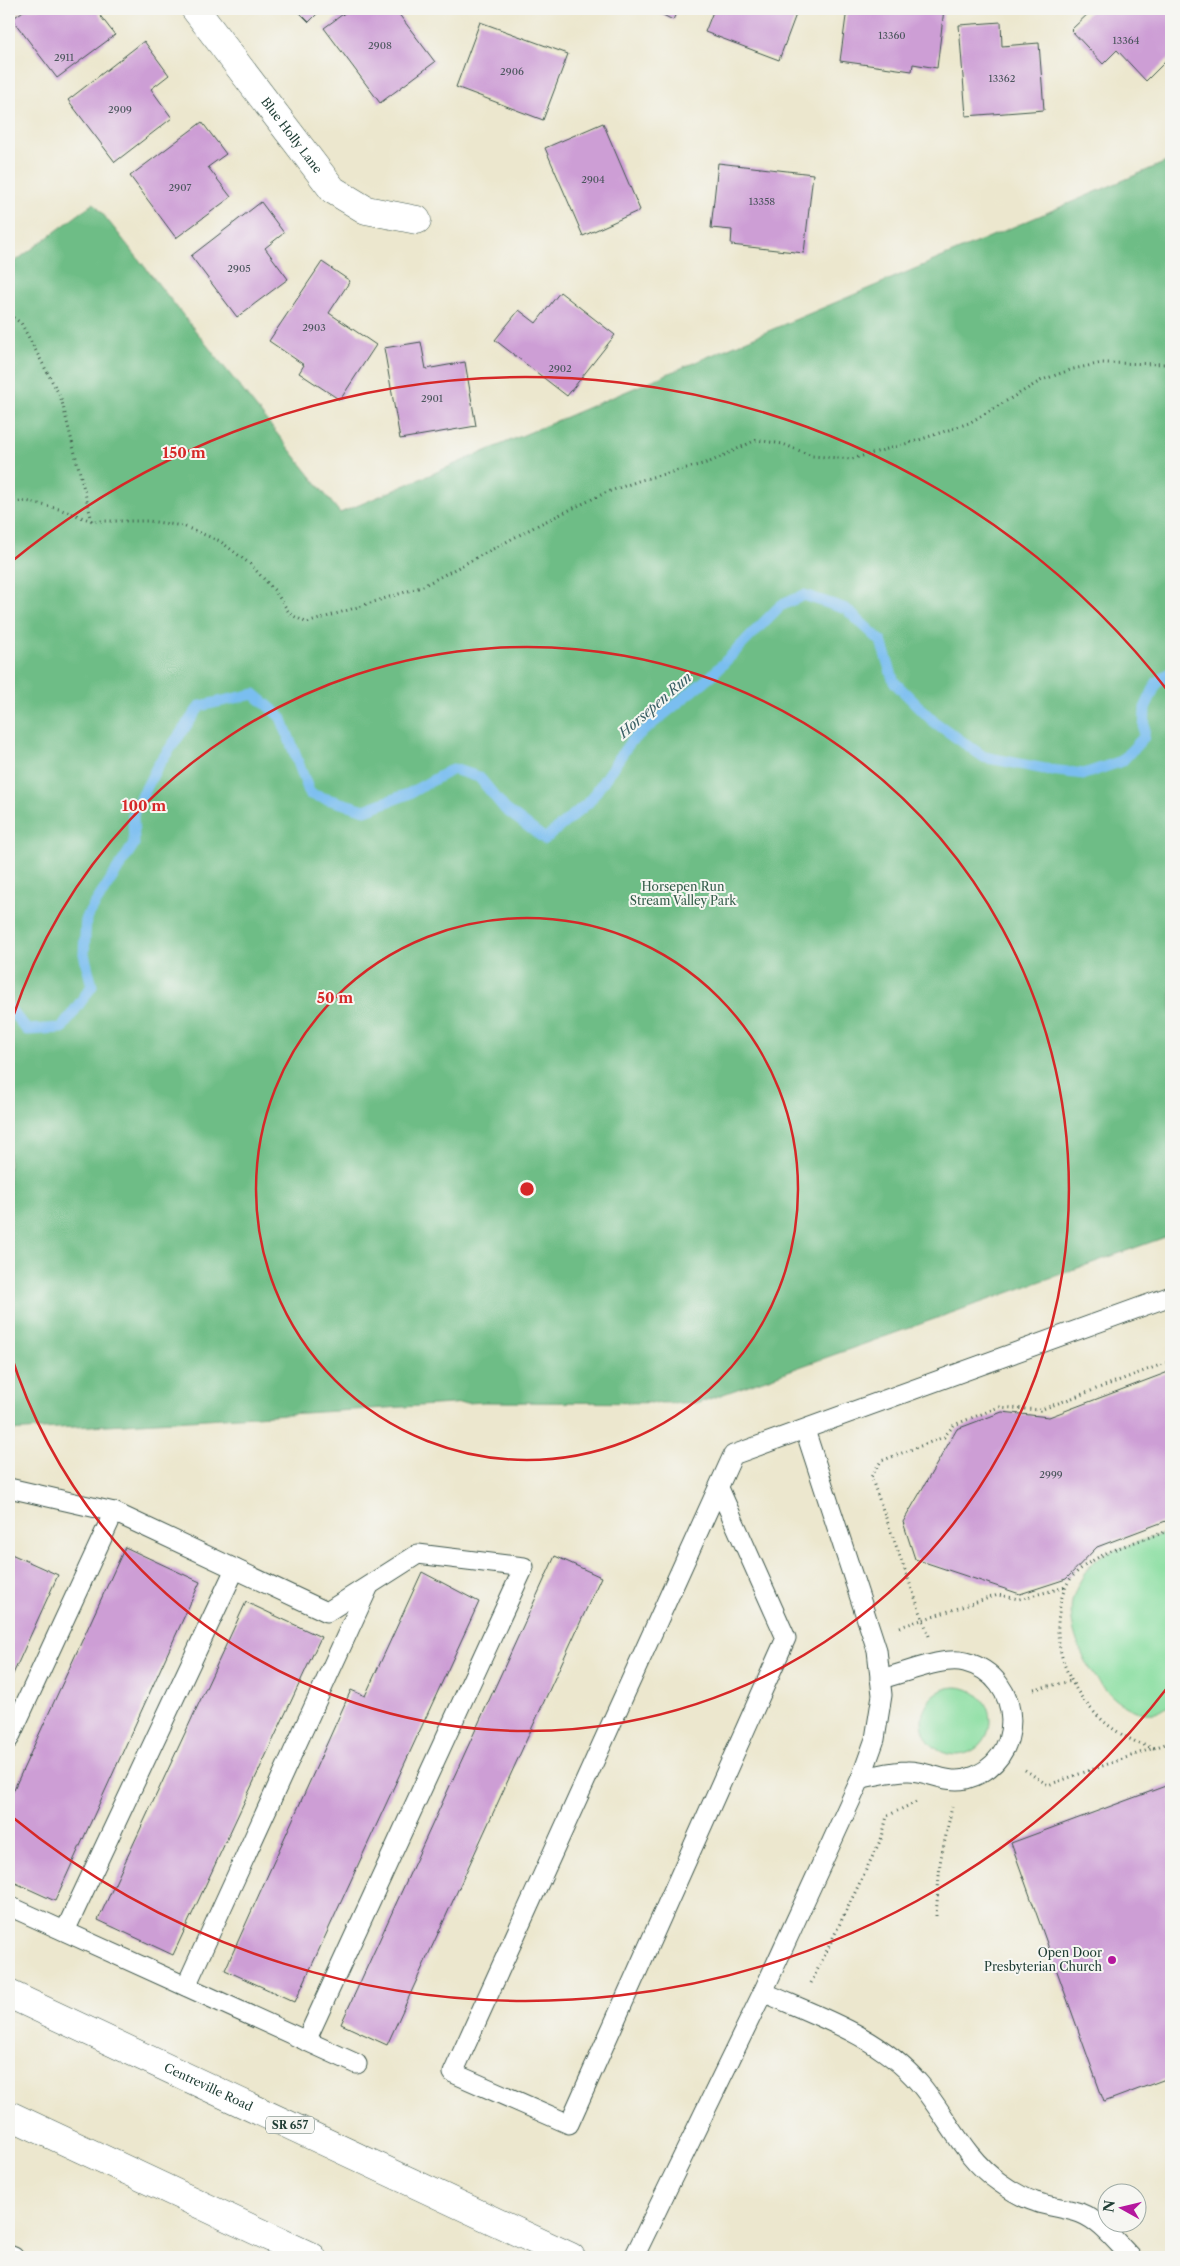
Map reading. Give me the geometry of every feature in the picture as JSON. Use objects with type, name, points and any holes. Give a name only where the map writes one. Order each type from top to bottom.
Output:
[{"type":"main road","name":"Blue Holly Lane","points":[[195,9],[333,190],[366,210],[417,220]]},
{"type":"main road","name":"Centreville Road","points":[[9,1994],[571,2257]]},
{"type":"main road","points":[[9,2116],[312,2257]]},
{"type":"lane","points":[[719,1488],[786,1638],[569,2124],[453,2073],[733,1455],[1171,1296]]},
{"type":"lane","points":[[634,2257],[763,1992],[861,1778],[875,1739],[882,1694],[877,1650],[805,1430]]},
{"type":"lane","points":[[9,1488],[114,1512],[327,1612],[418,1554],[524,1568],[306,2041]]},
{"type":"lane","points":[[9,1739],[114,1512]]},
{"type":"lane","points":[[65,1931],[234,1568]]},
{"type":"lane","points":[[186,1986],[369,1586]]},
{"type":"lane","points":[[861,1778],[908,1770],[939,1778],[966,1779],[985,1771],[998,1759],[1008,1744],[1012,1725],[1010,1704],[999,1683],[984,1669],[965,1662],[952,1660],[880,1679]]},
{"type":"lane","points":[[9,1906],[357,2064]]},
{"type":"lane","points":[[763,1992],[869,2040],[919,2082],[964,2148],[982,2169],[1000,2183],[1036,2202],[1081,2213],[1094,2220],[1131,2257]]},
{"type":"lane","points":[[9,2255],[14,2257]]},
{"type":"path","points":[[9,315],[21,323],[61,398],[92,521]]},
{"type":"path","points":[[9,504],[26,501],[59,509],[92,521],[149,521],[183,526],[220,541],[250,564],[275,591],[290,614],[307,623],[421,587],[540,524],[605,493],[641,480],[710,462],[756,440],[783,444],[812,456],[852,459],[919,440],[969,423],[1042,380],[1073,369],[1102,363],[1171,364]]},
{"type":"path","points":[[932,1645],[872,1477],[881,1461],[944,1437],[954,1425],[999,1407],[1040,1410],[1171,1361]]},
{"type":"path","points":[[1154,1748],[1141,1745],[1104,1722],[1075,1690],[1058,1639],[1060,1603],[1070,1579],[1082,1568],[1098,1558],[1171,1530]]},
{"type":"path","points":[[892,1630],[998,1595],[1019,1599],[1067,1586]]},
{"type":"path","points":[[1034,1694],[1031,1690],[1072,1681]]},
{"type":"path","points":[[1024,1770],[1048,1785],[1171,1742]]},
{"type":"path","points":[[1020,1776],[1028,1763]]},
{"type":"path","points":[[798,2008],[840,1926],[882,1837],[887,1816],[918,1801]]},
{"type":"path","points":[[945,1804],[960,1804]]},
{"type":"path","points":[[936,1916],[940,1864],[952,1804]]},
{"type":"green space","name":"Horsepen Run Stream Valley Park","points":[[1171,160],[1171,1235],[698,1403],[484,1402],[9,1431],[9,266],[94,203],[340,513]]},
{"type":"green space","points":[[1171,1531],[1171,1704],[1155,1713],[1138,1712],[1122,1704],[1107,1691],[1083,1656],[1072,1618],[1072,1602],[1082,1579],[1097,1559],[1120,1548]]},
{"type":"green space","points":[[956,1687],[969,1690],[980,1697],[987,1708],[990,1721],[987,1734],[980,1745],[969,1752],[956,1755],[943,1752],[932,1745],[925,1734],[922,1721],[925,1708],[932,1697],[943,1690]]},
{"type":"building","points":[[26,9],[95,9],[115,35],[57,78],[12,19]]},
{"type":"building","points":[[296,9],[322,9],[309,22]]},
{"type":"building","points":[[350,9],[395,9],[435,62],[380,103],[324,28]]},
{"type":"building","points":[[651,9],[678,9],[673,20]]},
{"type":"building","points":[[714,9],[798,9],[779,60],[705,32]]},
{"type":"building","points":[[847,9],[944,9],[937,68],[913,64],[912,71],[840,61]]},
{"type":"building","points":[[1093,9],[1171,9],[1171,56],[1146,81],[1117,50],[1103,64],[1071,30]]},
{"type":"building","points":[[480,22],[568,54],[543,120],[456,87]]},
{"type":"building","points":[[1001,22],[1002,46],[1039,43],[1044,110],[966,116],[959,25]]},
{"type":"building","points":[[144,41],[169,75],[151,89],[172,118],[115,162],[68,100]]},
{"type":"building","points":[[202,122],[226,154],[208,167],[231,197],[176,238],[130,176]]},
{"type":"building","points":[[603,123],[640,210],[583,236],[545,148]]},
{"type":"building","points":[[718,163],[813,174],[804,253],[731,245],[732,230],[711,228]]},
{"type":"building","points":[[261,202],[284,233],[265,248],[288,279],[237,317],[191,256]]},
{"type":"building","points":[[322,262],[350,281],[329,313],[376,345],[340,400],[299,373],[304,365],[269,341]]},
{"type":"building","points":[[560,292],[615,335],[567,396],[495,340],[519,310],[536,323]]},
{"type":"building","points":[[421,342],[426,369],[465,362],[476,426],[400,439],[384,348]]},
{"type":"building","points":[[1171,1371],[1171,1519],[1097,1547],[1066,1579],[1020,1594],[915,1559],[903,1522],[957,1429],[1002,1412],[1049,1417]]},
{"type":"building","points":[[125,1547],[200,1582],[55,1901],[9,1880],[9,1800]]},
{"type":"building","points":[[9,1553],[58,1575],[9,1683]]},
{"type":"building","points":[[555,1556],[601,1577],[387,2045],[341,2024]]},
{"type":"building","points":[[422,1572],[479,1602],[295,2002],[225,1970],[351,1690],[365,1696]]},
{"type":"building","points":[[246,1602],[321,1637],[173,1955],[98,1920]]},
{"type":"building","name":"Open Door Presbyterian Church","points":[[1171,1784],[1171,2077],[1104,2102],[1011,1843]]},
{"type":"waterway","name":"Horsepen Run","points":[[9,1008],[27,1030],[62,1028],[92,986],[84,954],[86,918],[134,844],[133,814],[157,767],[200,706],[254,694],[281,717],[310,794],[365,810],[408,794],[453,769],[479,777],[505,809],[545,839],[589,802],[631,741],[711,676],[780,606],[804,595],[846,609],[881,641],[894,682],[933,721],[984,757],[1050,770],[1084,774],[1122,761],[1144,737],[1145,708],[1157,682],[1171,672]]},
{"type":"place","name":"Open Door Presbyterian Church","points":[[1112,1960]]}]
